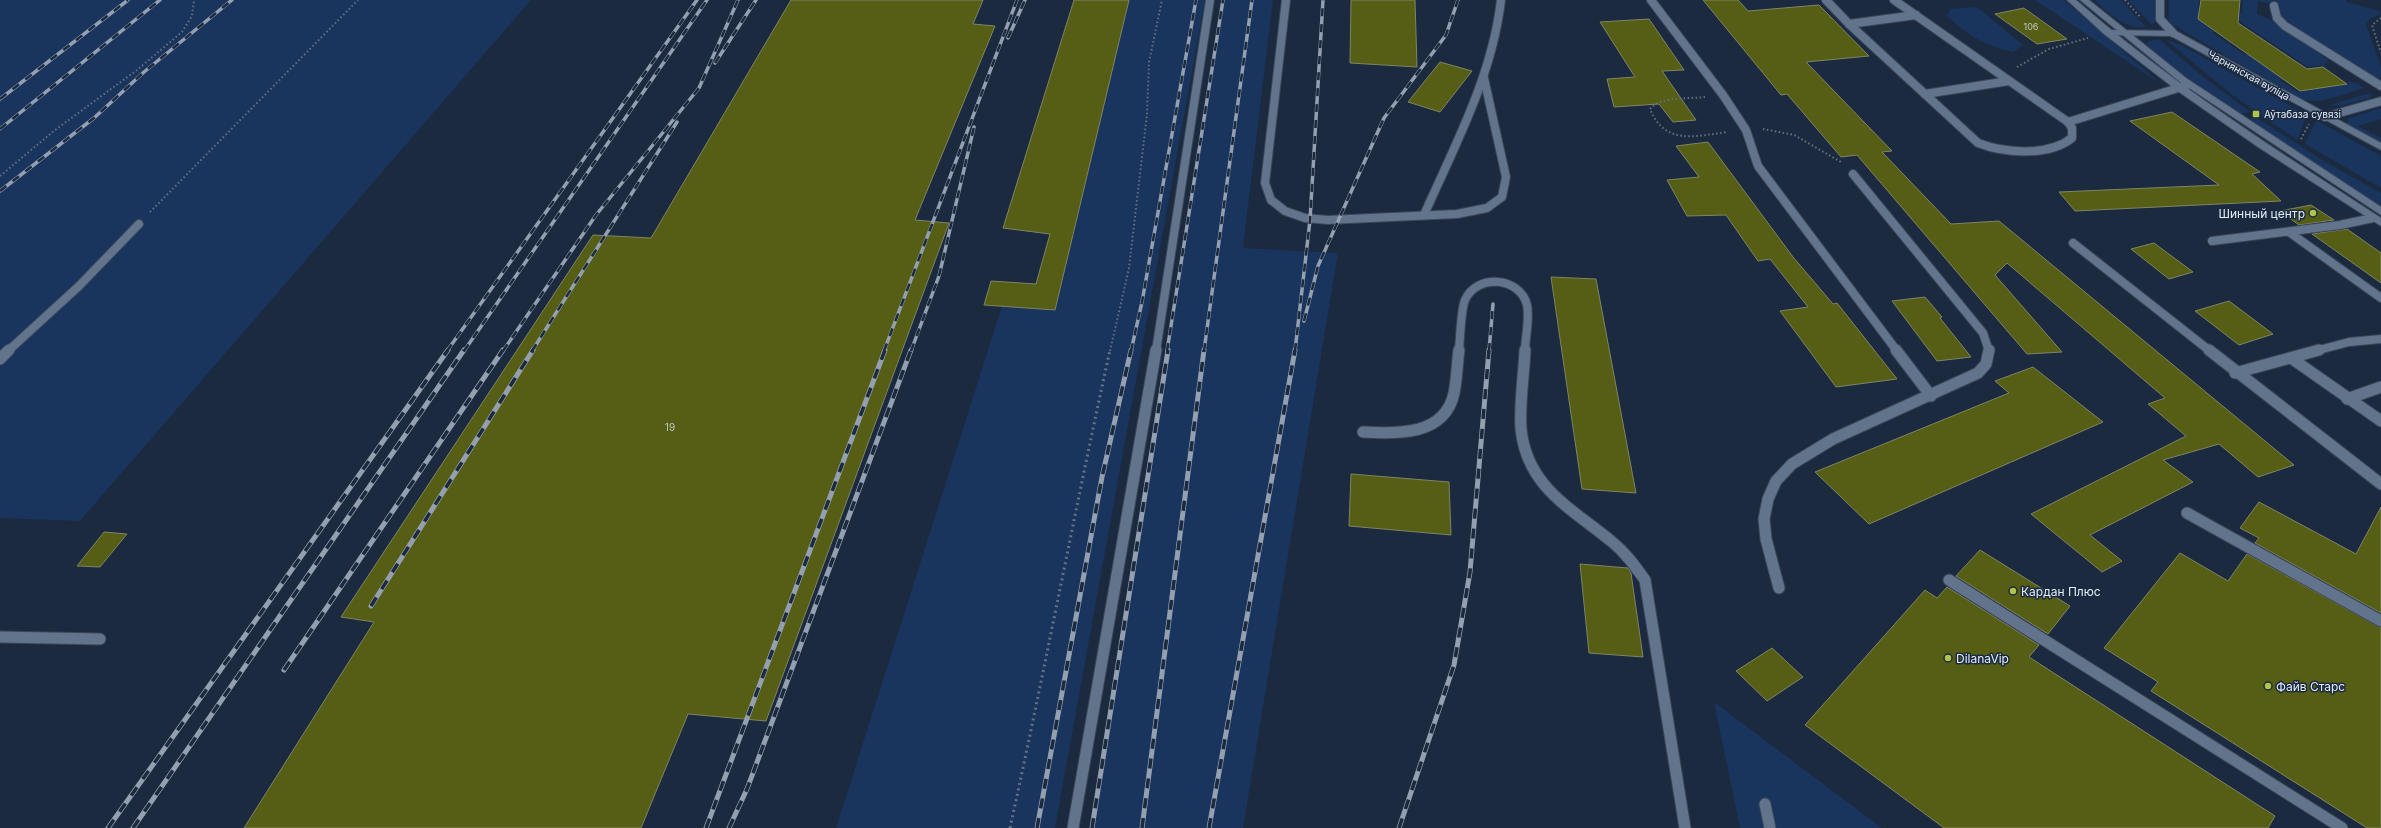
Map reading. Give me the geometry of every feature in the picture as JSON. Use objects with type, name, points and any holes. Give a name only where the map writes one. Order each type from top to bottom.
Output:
[{"type":"main road","points":[[2071,0],[2108,33],[2179,88],[2378,218]]},
{"type":"main road","points":[[2084,0],[2123,33],[2190,85],[2378,218]]},
{"type":"main road","name":"Чарнянская вуліца","points":[[2108,33],[2173,33],[2381,147]]},
{"type":"lane","points":[[1073,828],[1158,338],[1210,0]]},
{"type":"lane","points":[[1286,0],[1266,192],[1281,208],[1295,215],[1310,219],[1343,221],[1478,210],[1495,203],[1504,195],[1507,185],[1506,173],[1484,78]]},
{"type":"lane","points":[[1424,215],[1484,78],[1496,38],[1501,0]]},
{"type":"lane","points":[[1651,0],[1723,95],[1746,130],[1758,166],[1930,396]]},
{"type":"lane","points":[[1826,0],[1829,5],[1970,138],[1998,150],[2021,153],[2062,145],[2072,138],[2073,133],[2068,122],[1894,0]]},
{"type":"lane","points":[[2160,0],[2160,19],[2173,33]]},
{"type":"lane","points":[[2274,6],[2277,18],[2285,26],[2381,86]]},
{"type":"lane","points":[[1849,24],[1916,14]]},
{"type":"lane","points":[[1925,94],[2009,81]]},
{"type":"lane","points":[[2068,122],[2190,85]]},
{"type":"lane","points":[[2325,117],[2381,101]]},
{"type":"lane","points":[[1779,588],[1766,539],[1764,519],[1768,499],[1776,481],[1792,464],[1811,451],[1978,373],[1986,366],[1990,357],[1990,346],[1983,333],[1853,174]]},
{"type":"lane","points":[[2212,241],[2289,232],[2378,218]]},
{"type":"lane","points":[[0,359],[79,286],[139,224]]},
{"type":"lane","points":[[2289,232],[2381,298]]},
{"type":"lane","points":[[2073,243],[2236,373],[2363,472],[2381,484]]},
{"type":"lane","points":[[1363,432],[1416,432],[1430,426],[1442,416],[1451,405],[1454,394],[1465,300],[1470,292],[1478,285],[1490,281],[1505,282],[1516,287],[1524,296],[1527,306],[1521,430],[1523,448],[1531,468],[1545,489],[1565,509],[1625,553],[1636,564],[1645,580],[1685,828]]},
{"type":"lane","points":[[2236,373],[2348,342],[2381,339]]},
{"type":"lane","points":[[2291,358],[2347,399],[2381,421]]},
{"type":"lane","points":[[2347,399],[2381,387]]},
{"type":"lane","points":[[2187,513],[2381,621]]},
{"type":"lane","points":[[1949,580],[2342,828]]},
{"type":"lane","points":[[0,637],[100,639]]},
{"type":"lane","points":[[1765,804],[1770,828]]},
{"type":"path","points":[[0,176],[55,130],[137,70],[182,32],[192,16],[194,0]]},
{"type":"path","points":[[139,224],[358,0]]},
{"type":"path","points":[[1010,828],[1032,728],[1075,507],[1129,268],[1147,114],[1150,62],[1162,0]]},
{"type":"path","points":[[2381,18],[2372,25],[2381,53]]},
{"type":"path","points":[[2001,75],[2049,49],[2088,38]]},
{"type":"path","points":[[1723,95],[1658,103],[1650,109],[1662,129],[1674,136],[1770,129],[1794,135],[1832,156],[1853,174]]},
{"type":"shaded area","points":[[0,0],[531,0],[80,521],[0,518]]},
{"type":"shaded area","points":[[1129,0],[1205,0],[1055,828],[836,828],[1002,306],[1055,310]]},
{"type":"shaded area","points":[[1223,0],[1273,0],[1243,248],[1338,253],[1243,828],[1092,828]]},
{"type":"shaded area","points":[[2035,0],[2064,0],[2161,84]]},
{"type":"shaded area","points":[[2094,0],[2121,0],[2146,27],[2131,26],[2118,20]]},
{"type":"shaded area","points":[[2128,0],[2157,0],[2155,22],[2152,25]]},
{"type":"shaded area","points":[[2169,0],[2199,0],[2198,11],[2213,15],[2219,22],[2204,24],[2215,32],[2213,33],[2244,54],[2251,54],[2256,60],[2283,79],[2279,80],[2298,92],[2349,84],[2346,82],[2356,83],[2364,88],[2330,99],[2312,101],[2295,97],[2172,24],[2169,21]]},
{"type":"shaded area","points":[[2243,0],[2346,0],[2347,2],[2380,11],[2381,14],[2370,19],[2366,24],[2381,67],[2381,78],[2375,78],[2290,26],[2281,18],[2279,6],[2258,1],[2257,14],[2271,20],[2328,60],[2325,65],[2308,67],[2242,23],[2237,16],[2238,13],[2242,13]]},
{"type":"shaded area","points":[[1977,7],[2023,45],[2013,52],[1994,47],[1977,39],[1947,16],[1950,9]]},
{"type":"shaded area","points":[[2159,39],[2201,75],[2250,112],[2241,114],[2176,70],[2150,49],[2147,44],[2149,41]]},
{"type":"shaded area","points":[[2165,39],[2183,46],[2307,115],[2297,140],[2231,94]]},
{"type":"shaded area","points":[[2370,93],[2372,96],[2369,98],[2340,106],[2329,105]]},
{"type":"shaded area","points":[[2381,108],[2381,119],[2358,126],[2381,138],[2381,144],[2347,124],[2349,118]]},
{"type":"shaded area","points":[[2256,117],[2322,160],[2381,193],[2381,207],[2249,119]]},
{"type":"shaded area","points":[[2316,120],[2381,156],[2381,188],[2305,144]]},
{"type":"shaded area","points":[[1714,702],[1882,828],[1740,828]]},
{"type":"building","points":[[791,0],[983,0],[973,24],[995,26],[915,220],[949,223],[766,721],[688,714],[641,828],[244,828],[374,622],[341,617],[593,235],[651,238]]},
{"type":"building","points":[[1074,0],[1129,0],[1055,310],[984,305],[991,281],[1036,284],[1050,234],[1003,228]]},
{"type":"building","points":[[1351,0],[1415,0],[1417,67],[1350,63]]},
{"type":"building","points":[[1703,0],[1738,0],[1748,11],[1819,5],[1869,56],[1806,62],[1892,151],[1882,152],[1951,224],[1999,221],[2294,465],[2258,477],[2219,444],[2163,460],[2193,482],[2090,535],[2122,561],[2102,572],[2031,514],[2186,436],[2148,404],[2165,398],[2007,263],[1995,275],[2062,352],[2027,354],[1857,155],[1841,157],[1787,94],[1781,95]]},
{"type":"building","points":[[2201,0],[2240,0],[2238,23],[2307,69],[2323,67],[2347,84],[2300,91],[2198,19]]},
{"type":"building","points":[[2024,8],[2067,39],[2037,44],[1995,14]]},
{"type":"building","points":[[1649,19],[1684,70],[1662,71],[1696,120],[1673,122],[1659,104],[1614,107],[1607,79],[1635,77],[1600,22]]},
{"type":"building","points":[[1440,62],[1472,71],[1440,112],[1408,102]]},
{"type":"building","points":[[2172,112],[2260,172],[2252,174],[2281,201],[2075,211],[2059,192],[2219,185],[2130,121]]},
{"type":"building","points":[[1708,142],[1793,257],[1833,304],[1837,303],[1897,379],[1836,387],[1780,311],[1808,307],[1770,259],[1758,261],[1726,215],[1687,216],[1667,180],[1699,177],[1676,146]]},
{"type":"building","points":[[2311,205],[2334,220],[2299,225],[2280,211]]},
{"type":"building","points":[[2347,229],[2381,253],[2381,283],[2312,234]]},
{"type":"building","points":[[2154,243],[2193,272],[2169,279],[2131,249]]},
{"type":"building","points":[[1551,277],[1596,279],[1636,493],[1582,489]]},
{"type":"building","points":[[1925,297],[1942,317],[1940,318],[1971,357],[1937,361],[1892,301]]},
{"type":"building","points":[[2229,301],[2273,334],[2239,345],[2195,311]]},
{"type":"building","points":[[2033,367],[2103,422],[1869,524],[1815,472],[2009,393],[1995,381]]},
{"type":"building","points":[[1351,474],[1449,482],[1451,535],[1349,526]]},
{"type":"building","points":[[2259,502],[2356,554],[2381,507],[2381,613],[2255,543],[2259,538],[2240,528]]},
{"type":"building","points":[[104,532],[127,534],[100,567],[77,566]]},
{"type":"building","name":"Кардан Плюс","points":[[1980,550],[2070,606],[2048,634],[1956,576]]},
{"type":"building","name":"Файв Старс","points":[[2180,553],[2228,581],[2247,554],[2381,628],[2381,828],[2367,828],[2151,691],[2158,682],[2104,648]]},
{"type":"building","points":[[1580,564],[1628,568],[1631,573],[1643,657],[1589,653]]},
{"type":"building","name":"DilanaVip","points":[[1947,587],[2039,645],[2029,657],[2275,816],[2268,828],[1944,828],[1805,725],[1925,590],[1937,598]]},
{"type":"building","points":[[1772,648],[1803,677],[1767,701],[1736,671]]},
{"type":"railway","points":[[0,99],[128,0]]},
{"type":"railway","points":[[0,129],[160,0]]},
{"type":"railway","points":[[0,191],[94,118],[144,72],[232,0]]},
{"type":"railway","points":[[447,351],[697,0]]},
{"type":"railway","points":[[464,351],[707,0]]},
{"type":"railway","points":[[503,351],[596,215],[699,88],[738,0]]},
{"type":"railway","points":[[715,63],[756,0]]},
{"type":"railway","points":[[884,351],[1017,0]]},
{"type":"railway","points":[[1008,38],[1025,0]]},
{"type":"railway","points":[[1131,351],[1142,302],[1196,0]]},
{"type":"railway","points":[[1167,351],[1223,0]]},
{"type":"railway","points":[[1204,351],[1252,0]]},
{"type":"railway","points":[[1295,351],[1310,220],[1323,0]]},
{"type":"railway","points":[[1304,321],[1318,266],[1384,118],[1446,35],[1458,0]]},
{"type":"railway","points":[[532,351],[677,122]]},
{"type":"railway","points":[[911,351],[939,276],[974,127]]},
{"type":"railway","points":[[1489,351],[1493,304]]},
{"type":"railway","points":[[108,828],[448,350]]},
{"type":"railway","points":[[133,828],[464,350]]},
{"type":"railway","points":[[284,670],[503,350]]},
{"type":"railway","points":[[371,606],[533,350]]},
{"type":"railway","points":[[706,828],[885,350]]},
{"type":"railway","points":[[729,828],[747,789],[911,350]]},
{"type":"railway","points":[[1037,828],[1102,477],[1131,350]]},
{"type":"railway","points":[[1092,828],[1168,350]]},
{"type":"railway","points":[[1142,828],[1204,350]]},
{"type":"railway","points":[[1209,828],[1295,350]]},
{"type":"railway","points":[[1399,828],[1454,665],[1470,572],[1489,350]]},
{"type":"place","name":"Аўтабаза сувязі","points":[[2256,114]]},
{"type":"place","name":"Шинный центр","points":[[2313,213]]},
{"type":"place","name":"Кардан Плюс","points":[[2013,591]]},
{"type":"place","name":"DilanaVip","points":[[1948,658]]},
{"type":"place","name":"Файв Старс","points":[[2268,686]]}]
